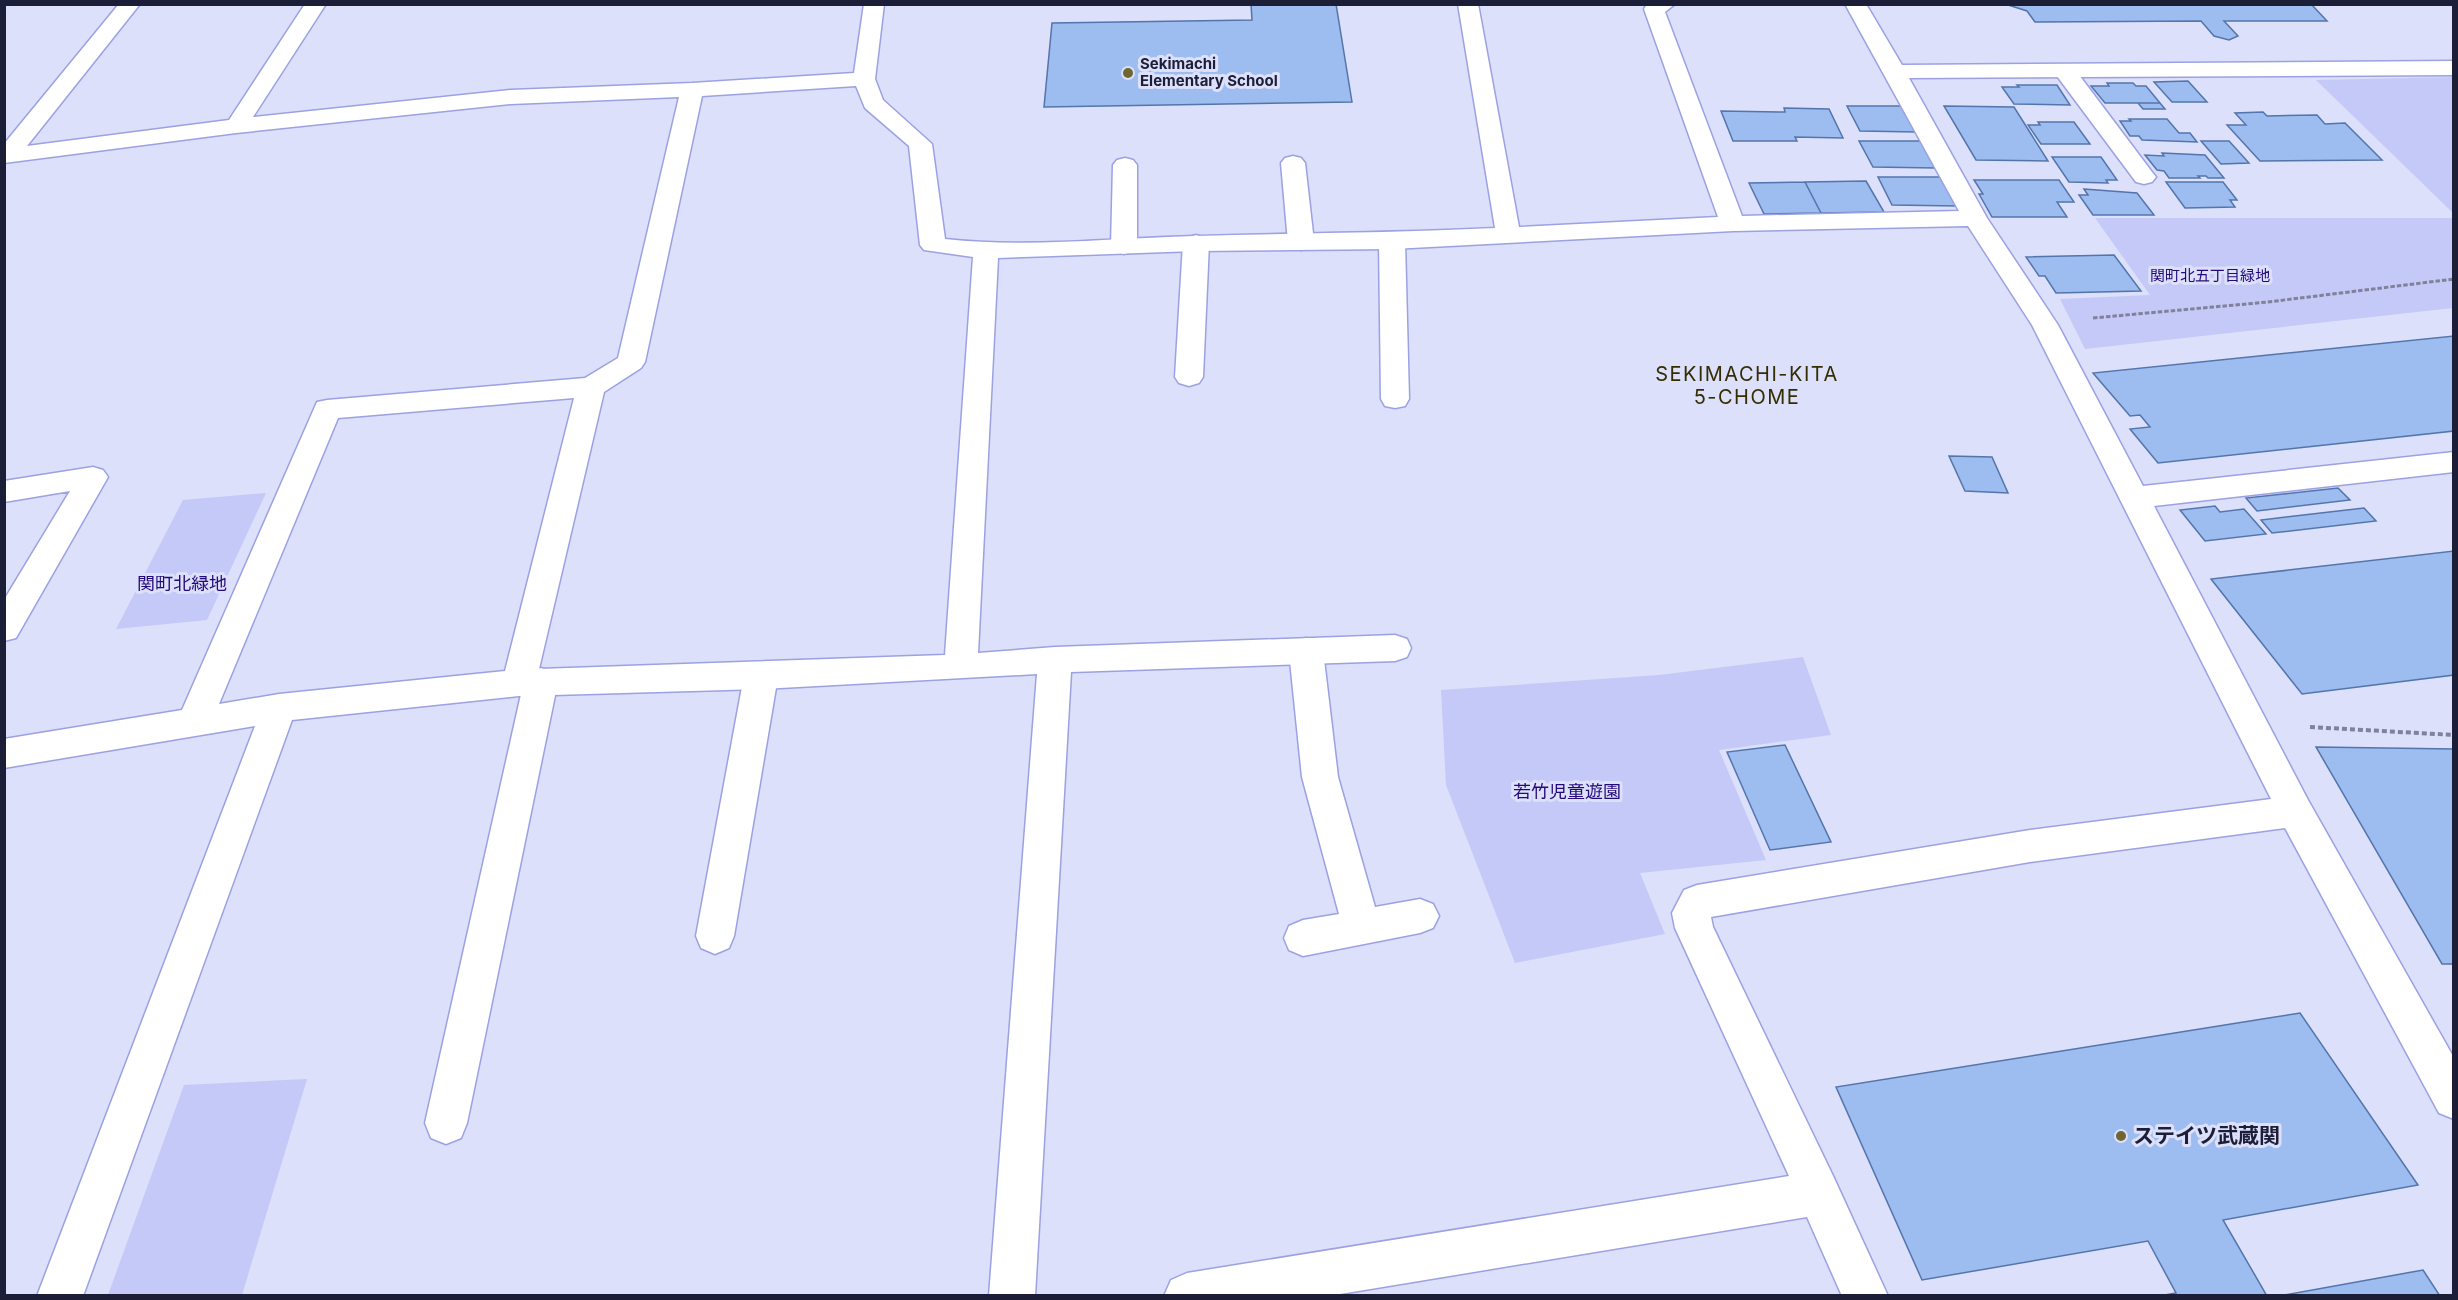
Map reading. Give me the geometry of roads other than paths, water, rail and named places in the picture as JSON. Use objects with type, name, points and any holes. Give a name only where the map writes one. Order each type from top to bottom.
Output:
[{"type":"street","points":[[6,156],[130,4]]},
{"type":"street","points":[[236,126],[316,4]]},
{"type":"street","points":[[874,4],[864,79],[873,103],[920,144],[933,244],[986,251],[1196,243],[1392,241],[1733,224],[1975,218]]},
{"type":"street","points":[[1468,4],[1508,234]]},
{"type":"street","points":[[1665,4],[1654,9],[1733,224]]},
{"type":"street","points":[[1855,4],[1975,218],[2045,325],[2295,812],[2454,1099]]},
{"type":"street","points":[[1895,72],[2454,68]]},
{"type":"street","points":[[2065,72],[2144,177]]},
{"type":"street","points":[[6,156],[236,126],[511,97],[692,90],[864,79]]},
{"type":"street","points":[[194,722],[327,409],[591,387],[631,362],[692,90]]},
{"type":"street","points":[[1293,163],[1301,242]]},
{"type":"street","points":[[1124,246],[1125,165]]},
{"type":"street","points":[[1392,241],[1395,399]]},
{"type":"street","points":[[1190,377],[1196,243]]},
{"type":"street","points":[[962,667],[986,251]]},
{"type":"street","points":[[446,1123],[530,682],[591,387]]},
{"type":"street","points":[[2135,498],[2454,462]]},
{"type":"street","points":[[4,492],[93,477],[4,629]]},
{"type":"street","points":[[4,754],[279,708],[530,682],[760,676],[962,667],[1054,660],[1395,648]]},
{"type":"street","points":[[1306,651],[1320,777],[1362,927]]},
{"type":"street","points":[[1012,1296],[1054,660]]},
{"type":"street","points":[[715,936],[760,676]]},
{"type":"street","points":[[60,1296],[279,708]]},
{"type":"street","points":[[1865,1296],[1694,928],[1691,913],[1697,902],[2030,846],[2295,812]]},
{"type":"street","points":[[1303,938],[1420,916]]},
{"type":"street","points":[[1187,1296],[1819,1193]]},
{"type":"place","name":"Sekimachi Elementary School","points":[[1128,73]]},
{"type":"place","name":"ステイツ武蔵関","points":[[2121,1136]]},
{"type":"district","name":"SEKIMACHI-KITA 5-CHOME","points":[[1747,386]]},
{"type":"park label","name":"関町北五丁目緑地","points":[[2210,276]]},
{"type":"park label","name":"関町北緑地","points":[[182,584]]},
{"type":"park label","name":"若竹児童遊園","points":[[1567,792]]}]
